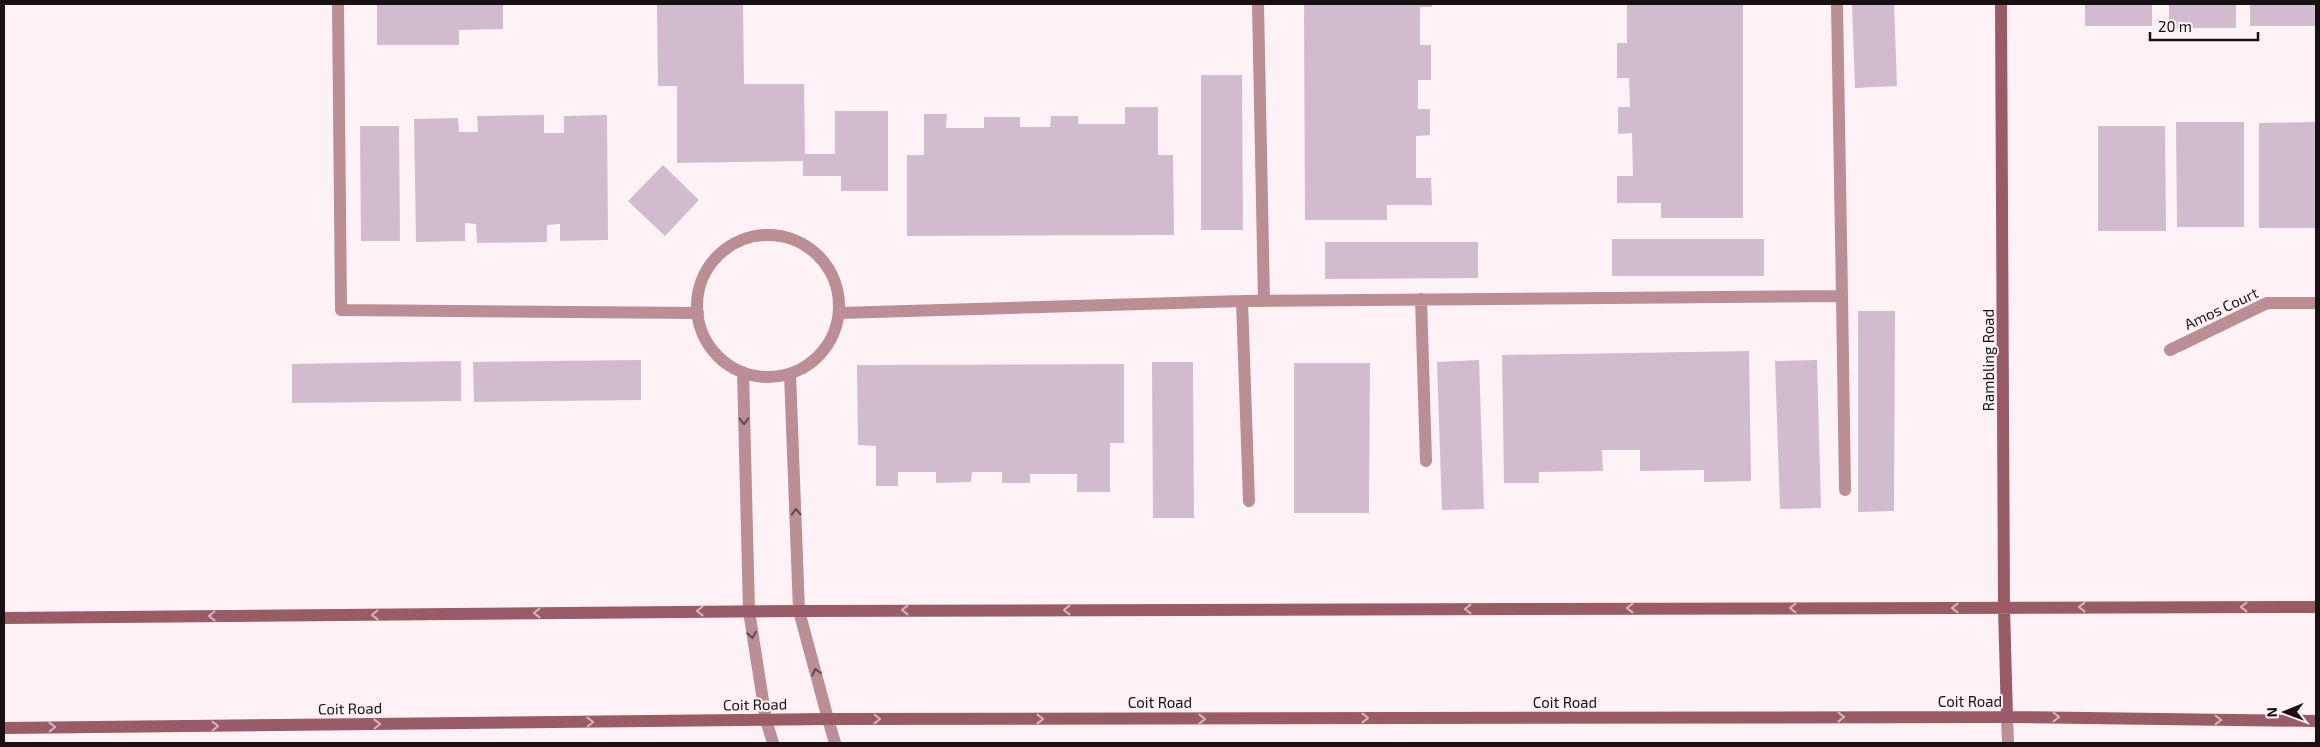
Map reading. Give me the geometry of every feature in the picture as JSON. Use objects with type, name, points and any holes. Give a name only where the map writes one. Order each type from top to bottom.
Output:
[{"type":"main road","name":"Rambling Road","points":[[2001,4],[2004,608],[2007,717]]},
{"type":"main road","points":[[4,618],[749,611],[2316,607]]},
{"type":"main road","name":"Coit Road","points":[[4,728],[828,719],[2007,717],[2316,721]]},
{"type":"street","points":[[338,4],[341,310],[698,313]]},
{"type":"street","points":[[1258,4],[1264,301]]},
{"type":"street","points":[[1837,4],[1845,490]]},
{"type":"street","points":[[758,235],[772,235],[800,242],[817,254],[831,271],[838,292],[839,313],[834,333],[824,351],[809,365],[790,374],[770,377],[752,376],[721,359],[709,346],[701,330],[698,313],[699,291],[706,271],[720,254],[737,242],[758,235]]},
{"type":"street","points":[[839,313],[1242,301],[1842,296]]},
{"type":"street","points":[[1422,299],[1426,461]]},
{"type":"street","points":[[1242,301],[1249,501]]},
{"type":"street","name":"Amos Court","points":[[2170,350],[2267,303],[2316,303]]},
{"type":"street","points":[[743,372],[749,611],[766,720],[773,743]]},
{"type":"street","points":[[790,374],[799,611],[835,743]]},
{"type":"street","points":[[2007,717],[2008,743]]},
{"type":"building","points":[[377,4],[503,4],[503,29],[459,30],[459,45],[377,45]]},
{"type":"building","points":[[657,4],[743,4],[744,84],[804,84],[805,154],[835,154],[835,111],[888,111],[888,191],[841,191],[841,176],[803,176],[803,161],[677,163],[677,86],[658,86]]},
{"type":"building","points":[[1304,4],[1432,4],[1432,7],[1420,7],[1420,45],[1431,45],[1431,80],[1418,80],[1418,109],[1430,109],[1430,135],[1416,136],[1416,178],[1431,178],[1432,205],[1387,205],[1387,220],[1305,220]]},
{"type":"building","points":[[1627,4],[1743,4],[1743,218],[1661,218],[1661,203],[1617,203],[1617,176],[1633,176],[1632,133],[1618,134],[1618,107],[1630,107],[1629,78],[1617,78],[1617,43],[1627,43]]},
{"type":"building","points":[[1852,4],[1894,4],[1897,86],[1855,88]]},
{"type":"building","points":[[2085,4],[2152,4],[2152,26],[2085,26]]},
{"type":"building","points":[[2169,4],[2236,4],[2236,28],[2169,28]]},
{"type":"building","points":[[2250,4],[2316,4],[2316,26],[2250,26]]},
{"type":"building","points":[[1201,75],[1242,75],[1243,230],[1201,230]]},
{"type":"building","points":[[1125,107],[1158,107],[1158,155],[1173,155],[1174,235],[907,236],[907,155],[924,155],[924,114],[947,114],[946,128],[984,128],[984,117],[1020,117],[1020,127],[1050,127],[1051,116],[1078,116],[1078,124],[1125,124]]},
{"type":"building","points":[[544,115],[544,133],[564,133],[564,116],[607,115],[608,240],[560,241],[560,224],[547,225],[547,242],[477,243],[476,224],[465,223],[465,241],[416,242],[414,119],[458,118],[459,132],[478,132],[477,116]]},
{"type":"building","points":[[2176,122],[2244,122],[2244,227],[2177,227]]},
{"type":"building","points":[[2316,122],[2316,228],[2259,228],[2259,123]]},
{"type":"building","points":[[360,126],[399,126],[400,241],[361,241]]},
{"type":"building","points":[[2098,126],[2165,126],[2166,231],[2098,231]]},
{"type":"building","points":[[663,165],[699,200],[665,236],[628,201]]},
{"type":"building","points":[[1612,239],[1764,239],[1764,276],[1612,276]]},
{"type":"building","points":[[1325,242],[1478,242],[1478,278],[1325,279]]},
{"type":"building","points":[[1858,311],[1895,311],[1894,511],[1858,512]]},
{"type":"building","points":[[1749,351],[1751,481],[1704,482],[1704,470],[1640,471],[1640,450],[1602,450],[1603,471],[1539,472],[1539,483],[1504,483],[1502,355]]},
{"type":"building","points":[[641,360],[641,400],[474,402],[473,362]]},
{"type":"building","points":[[1479,360],[1484,509],[1442,510],[1437,362]]},
{"type":"building","points":[[1817,360],[1821,508],[1780,509],[1775,361]]},
{"type":"building","points":[[461,361],[461,401],[292,403],[292,364]]},
{"type":"building","points":[[1152,362],[1193,362],[1194,518],[1153,518]]},
{"type":"building","points":[[1294,363],[1370,363],[1369,513],[1294,513]]},
{"type":"building","points":[[1124,364],[1124,443],[1110,443],[1110,492],[1077,492],[1077,474],[1030,474],[1030,483],[1002,483],[1002,472],[972,472],[971,482],[936,483],[936,472],[898,472],[898,486],[876,486],[876,446],[858,445],[857,365]]}]
